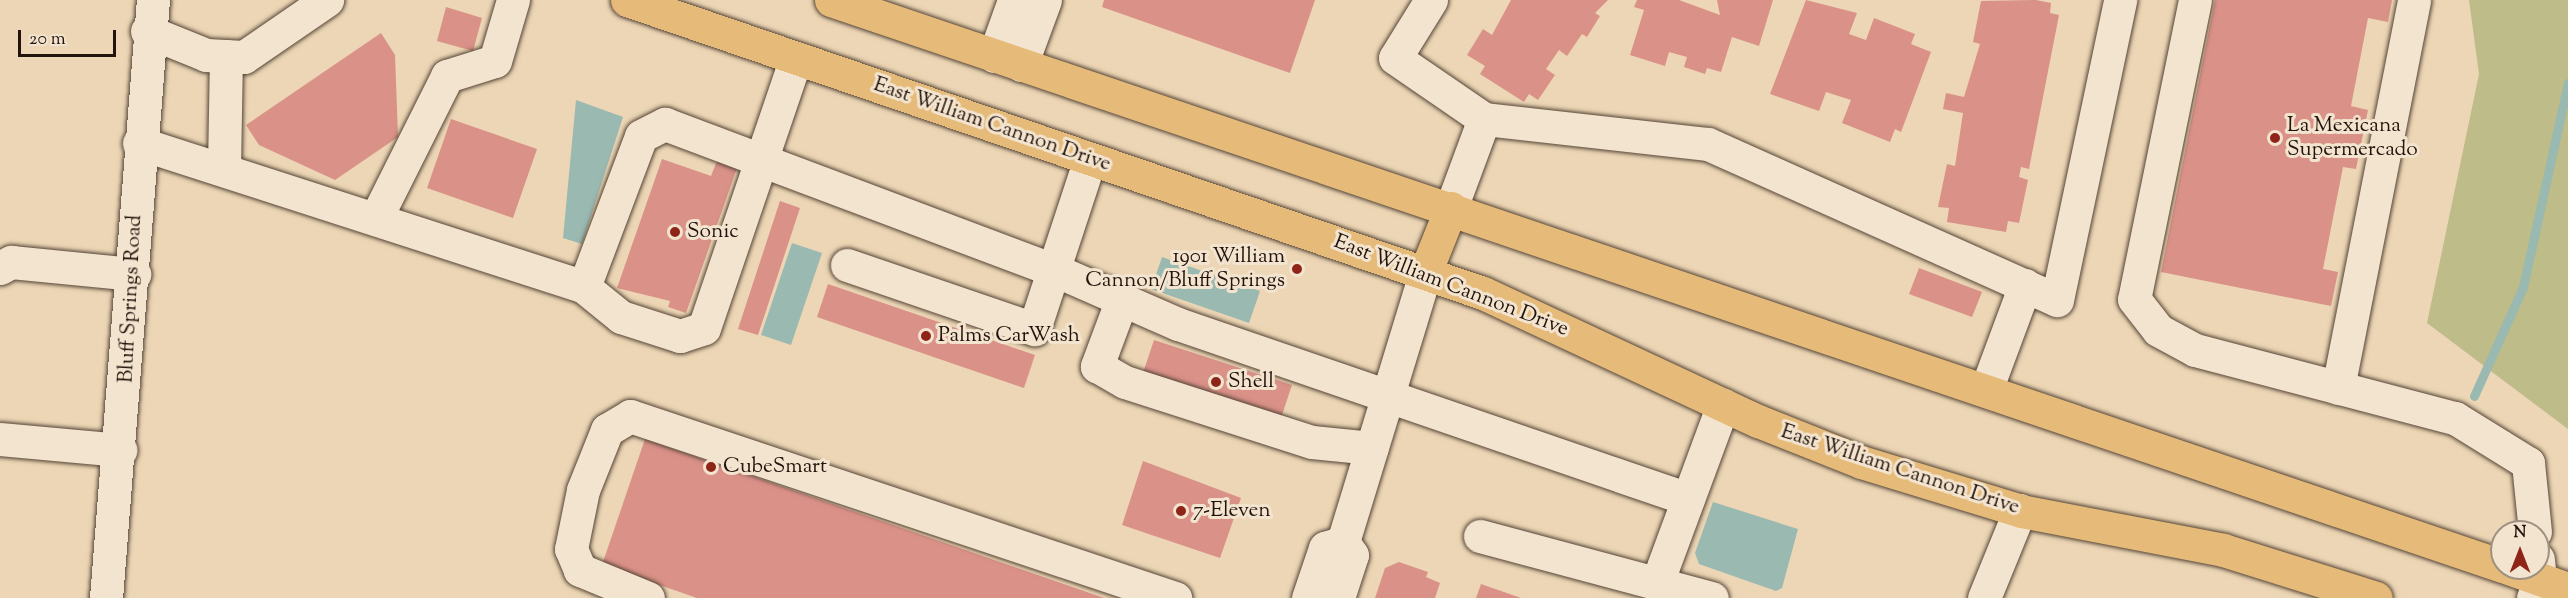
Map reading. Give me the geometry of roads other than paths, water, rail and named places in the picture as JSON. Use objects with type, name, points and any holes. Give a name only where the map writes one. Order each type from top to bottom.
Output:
[{"type":"main road","name":"East William Cannon Drive","points":[[627,0],[1425,273],[1562,326],[1722,405],[1861,462],[2020,510],[2223,550],[2376,598]]},
{"type":"main road","points":[[831,0],[1451,208],[2490,562]]},
{"type":"main road","points":[[1425,273],[1451,208]]},
{"type":"street","name":"Bluff Springs Road","points":[[106,598],[121,450],[134,274],[139,143],[147,32],[153,0]]},
{"type":"street","points":[[147,32],[206,55],[244,57],[327,0]]},
{"type":"street","points":[[376,218],[447,76],[495,61],[513,0]]},
{"type":"street","points":[[1008,60],[1014,0]]},
{"type":"street","points":[[1008,60],[1045,0]]},
{"type":"street","points":[[1431,0],[1395,58],[1484,119],[1708,144],[2057,300],[2120,0]]},
{"type":"street","points":[[2195,0],[2134,299],[2158,330],[2195,350],[2455,418],[2528,463],[2534,520]]},
{"type":"street","points":[[2338,388],[2414,0]]},
{"type":"street","points":[[224,169],[226,56]]},
{"type":"street","points":[[139,143],[584,287],[621,317],[680,336],[704,328],[796,58]]},
{"type":"street","points":[[1451,208],[1484,119]]},
{"type":"street","points":[[584,287],[641,136],[665,124],[763,158],[1052,269],[1122,299],[1388,396],[1688,499]]},
{"type":"street","points":[[847,265],[1034,329],[1090,159]]},
{"type":"street","points":[[0,268],[11,262],[134,274]]},
{"type":"street","points":[[1343,542],[1425,273]]},
{"type":"street","points":[[1986,390],[2025,285]]},
{"type":"street","points":[[1122,299],[1097,366],[1125,382],[1312,442],[1372,448]]},
{"type":"street","points":[[1657,583],[1722,405]]},
{"type":"street","points":[[648,598],[580,570],[571,549],[583,490],[607,430],[630,416],[1174,598]]},
{"type":"street","points":[[0,439],[121,450]]},
{"type":"street","points":[[1984,598],[2020,510]]},
{"type":"street","points":[[1480,536],[1712,598]]},
{"type":"street","points":[[1308,598],[1325,549],[1343,542]]},
{"type":"street","points":[[1338,598],[1352,555],[1343,542]]},
{"type":"water","points":[[576,100],[623,117],[582,244],[563,238]]},
{"type":"water","points":[[792,243],[822,253],[791,345],[761,335]]},
{"type":"water","points":[[1162,257],[1260,291],[1249,323],[1151,289]]},
{"type":"water","points":[[1713,502],[1798,529],[1782,588],[1776,591],[1699,564],[1695,553]]},
{"type":"waterway","points":[[2474,396],[2523,287],[2568,83]]},
{"type":"place","name":"La Mexicana Supermercado","points":[[2275,138]]},
{"type":"place","name":"Sonic","points":[[675,232]]},
{"type":"place","name":"1901 William Cannon/Bluff Springs","points":[[1297,269]]},
{"type":"place","name":"Palms CarWash","points":[[926,336]]},
{"type":"place","name":"Shell","points":[[1216,382]]},
{"type":"place","name":"CubeSmart","points":[[711,467]]},
{"type":"place","name":"7-Eleven","points":[[1181,511]]}]
